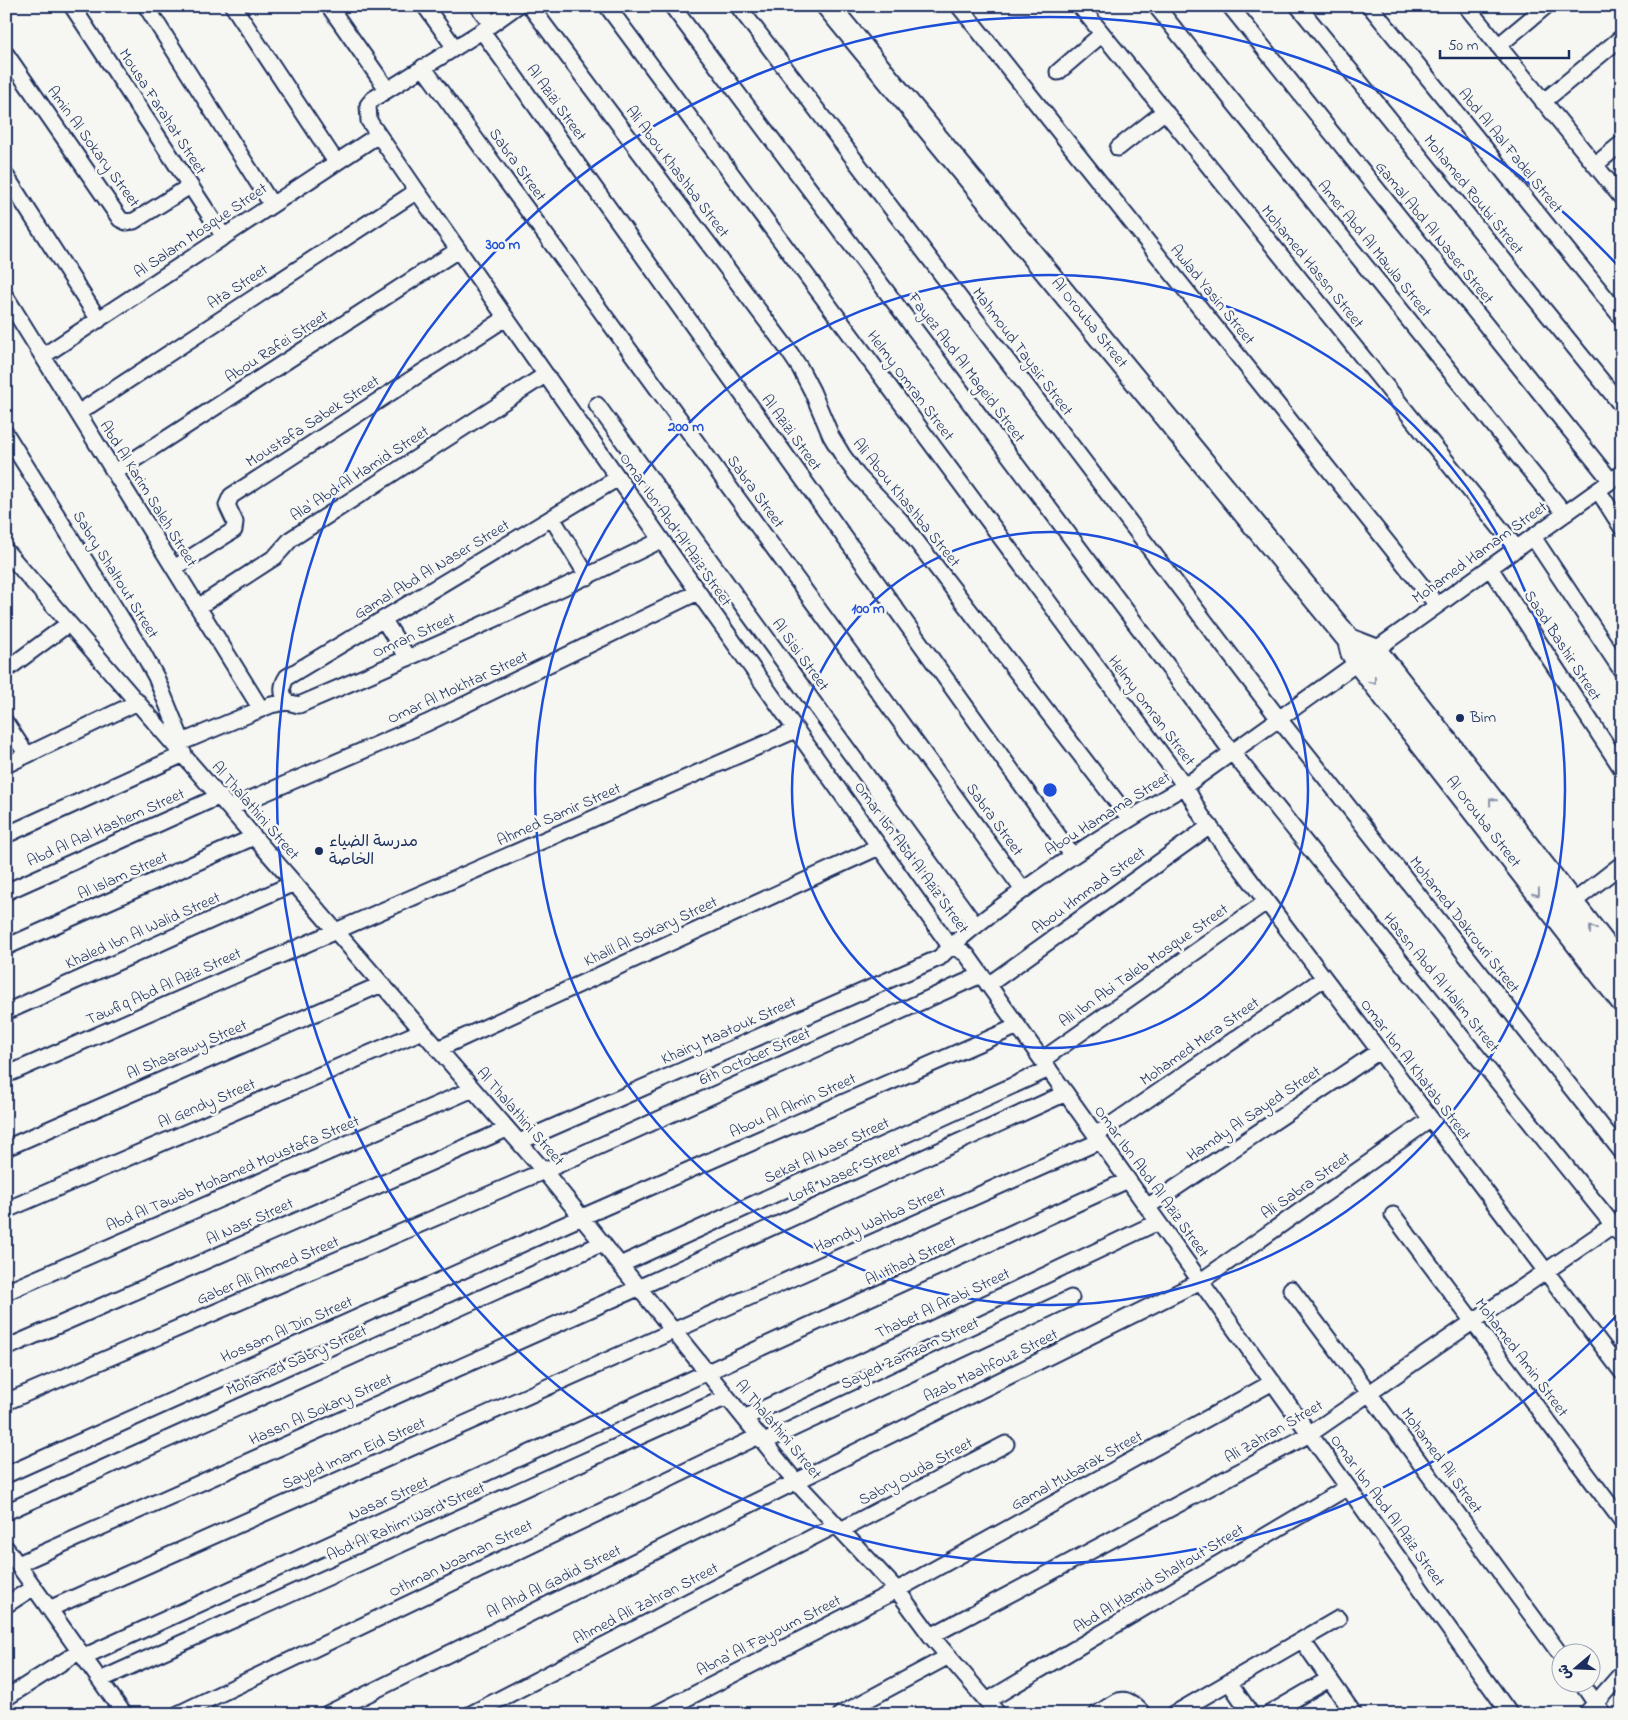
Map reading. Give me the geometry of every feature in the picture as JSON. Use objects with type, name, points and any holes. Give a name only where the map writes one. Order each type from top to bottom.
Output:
[{"type":"street","name":"Mousa Farahat Street","points":[[72,6],[224,237]]},
{"type":"street","points":[[146,6],[272,205]]},
{"type":"street","points":[[233,6],[336,162]]},
{"type":"street","points":[[329,6],[387,89],[455,48],[517,6]]},
{"type":"street","points":[[425,6],[455,48]]},
{"type":"street","name":"Al Azizi Street","points":[[478,6],[486,27],[1072,856]]},
{"type":"street","name":"Ali Abou Khashba Street","points":[[530,6],[786,347],[808,383],[831,436],[857,475],[900,520],[1129,818]]},
{"type":"street","name":"Helmy Omran Street","points":[[607,6],[1185,786]]},
{"type":"street","name":"Fayez Abd Al Mageid Street","points":[[672,6],[1232,752]]},
{"type":"street","name":"Mahmoud Taysir Street","points":[[738,6],[1279,719]]},
{"type":"street","name":"Al Orouba Street","points":[[828,6],[1349,640],[1367,656],[1572,903],[1622,967]]},
{"type":"street","name":"Awlad Yasin Street","points":[[959,6],[1437,605]]},
{"type":"street","name":"Mohamed Hassn Street","points":[[1080,6],[1516,549]]},
{"type":"street","name":"Amer Abd Al Mawla Street","points":[[1156,6],[1565,514]]},
{"type":"street","name":"Gamal Abd Al Naser Street","points":[[1230,6],[1610,482],[1622,528]]},
{"type":"street","name":"Mohamed Roubi Street","points":[[1298,6],[1622,406]]},
{"type":"street","name":"Abd Al Aal Fadel Street","points":[[1370,6],[1622,318]]},
{"type":"street","points":[[1466,6],[1622,198]]},
{"type":"street","points":[[1498,46],[1546,6]]},
{"type":"street","points":[[1058,72],[1102,34]]},
{"type":"street","points":[[1543,102],[1622,37]]},
{"type":"street","name":"Amin Al Sokary Street","points":[[6,54],[120,220],[126,222],[134,221],[190,186]]},
{"type":"street","name":"Sabra Street","points":[[423,67],[1024,890]]},
{"type":"street","name":"Omar Ibn Abd Al Aziz Street","points":[[387,89],[372,99],[368,106],[369,121],[416,191],[950,946],[967,954],[1510,1714]]},
{"type":"street","points":[[1118,148],[1165,112]]},
{"type":"street","name":"Al Salam Mosque Street","points":[[43,356],[378,135]]},
{"type":"street","points":[[1595,165],[1622,143]]},
{"type":"street","points":[[6,176],[99,320]]},
{"type":"street","name":"Ata Street","points":[[78,413],[416,191]]},
{"type":"street","name":"Abou Rafei Street","points":[[115,472],[458,250]]},
{"type":"street","name":"Abd Al Karim Saleh Street","points":[[6,297],[261,709]]},
{"type":"street","name":"Moustafa Sabek Street","points":[[174,568],[234,530],[235,522],[227,505],[231,496],[506,318]]},
{"type":"street","name":"Ala' Abd Al Hamid Street","points":[[198,606],[275,557],[291,539],[545,375]]},
{"type":"street","name":"Al Sisi Street","points":[[597,405],[976,926]]},
{"type":"street","name":"Sabry Shaltout Street","points":[[6,434],[143,653],[156,677],[180,747]]},
{"type":"street","name":"Gamal Abd Al Naser Street","points":[[287,702],[282,690],[282,684],[287,677],[618,478]]},
{"type":"street","name":"Mohamed Hamam Street","points":[[1367,656],[1610,482]]},
{"type":"street","points":[[552,518],[588,577]]},
{"type":"street","points":[[1534,536],[1622,671]]},
{"type":"street","name":"Omran Street","points":[[180,747],[271,705],[287,702],[299,705],[588,577],[662,540]]},
{"type":"street","name":"Al Thalathini Street","points":[[6,551],[68,624],[180,747],[294,883],[544,1171],[796,1482],[897,1590],[931,1636],[998,1714]]},
{"type":"street","name":"Saad Bashir Street","points":[[1490,568],[1622,769]]},
{"type":"street","name":"Omar Al Mokhtar Street","points":[[230,808],[427,723],[698,592]]},
{"type":"street","points":[[383,619],[408,658]]},
{"type":"street","points":[[10,667],[68,624]]},
{"type":"street","name":"Abou Hamama Street","points":[[950,946],[1072,856],[1129,818],[1185,786],[1367,656]]},
{"type":"street","name":"Al Orouba Street","points":[[1367,656],[1622,1001]]},
{"type":"street","points":[[6,765],[138,702]]},
{"type":"street","name":"Mohamed Dakrouri Street","points":[[1279,719],[1622,1152]]},
{"type":"street","points":[[6,723],[27,755]]},
{"type":"street","name":"Ahmed Samir Street","points":[[336,931],[796,730]]},
{"type":"street","points":[[6,835],[180,747]]},
{"type":"street","name":"Hassn Abd Al Halim Street","points":[[1232,752],[1617,1230]]},
{"type":"street","name":"Omar Ibn Al Khatab Street","points":[[1185,786],[1201,815],[1622,1372]]},
{"type":"street","name":"Abd Al Aal Hashem Street","points":[[6,892],[220,796]]},
{"type":"street","name":"Abou Hmmad Street","points":[[985,980],[1210,826]]},
{"type":"street","name":"Al Islam Street","points":[[6,947],[254,836]]},
{"type":"street","name":"Khalil Al Sokary Street","points":[[438,1049],[880,847]]},
{"type":"street","points":[[1572,903],[1622,864]]},
{"type":"street","name":"Khaled Ibn Al Walid Street","points":[[6,1012],[294,883]]},
{"type":"street","name":"Ali Ibn Abi Taleb Mosque Street","points":[[1045,1064],[1266,902]]},
{"type":"street","name":"Tawfiq Abd Al Aziz Street","points":[[6,1074],[336,931]]},
{"type":"street","name":"Khairy Maatouk Street","points":[[519,1142],[939,958],[950,946]]},
{"type":"street","name":"Mohamed Mera Street","points":[[1098,1138],[1324,978]]},
{"type":"street","name":"6th October Street","points":[[544,1171],[985,980]]},
{"type":"street","name":"Al Shaarawy Street","points":[[6,1148],[382,984]]},
{"type":"street","name":"Abou Al Almin Street","points":[[582,1218],[1018,1026]]},
{"type":"street","name":"Al Gendy Street","points":[[6,1210],[422,1031]]},
{"type":"street","name":"Hamdy Al Sayed Street","points":[[1147,1207],[1379,1051]]},
{"type":"street","name":"Sekat Al Nasr Street","points":[[620,1265],[1045,1064]]},
{"type":"street","name":"Abd Al Tawab Mohamed Moustafa Street","points":[[6,1292],[473,1089]]},
{"type":"street","name":"Lotfi Nasef Street","points":[[638,1288],[1066,1093]]},
{"type":"street","name":"Ali Sabra Street","points":[[1200,1281],[1431,1119]]},
{"type":"street","name":"Al Nasr Street","points":[[6,1348],[507,1129]]},
{"type":"street","name":"Hamdy Wahba Street","points":[[674,1331],[1098,1138]]},
{"type":"street","name":"Gaber Ali Ahmed Street","points":[[6,1402],[544,1171]]},
{"type":"street","name":"Al Itihad Street","points":[[708,1373],[1128,1180]]},
{"type":"street","name":"Mohamed Amin Street","points":[[1393,1215],[1622,1521]]},
{"type":"street","name":"Hossam Al Din Street","points":[[6,1475],[582,1218]]},
{"type":"street","name":"Thabet Al Arabi Street","points":[[744,1418],[1158,1222]]},
{"type":"street","name":"Ali Zahran Street","points":[[931,1636],[1310,1434],[1546,1271],[1617,1230]]},
{"type":"street","name":"Mohamed Sabry Street","points":[[6,1512],[603,1243]]},
{"type":"street","name":"Azab Maahfouz Street","points":[[796,1482],[1200,1281]]},
{"type":"street","name":"Hassn Al Sokary Street","points":[[18,1564],[638,1288]]},
{"type":"street","name":"Mohamed Ali Street","points":[[1291,1289],[1551,1642]]},
{"type":"street","name":"Sayed Zamzam Street","points":[[761,1439],[1071,1298]]},
{"type":"street","name":"Sayed Imam Eid Street","points":[[49,1608],[674,1331]]},
{"type":"street","name":"Nasar Street","points":[[6,1698],[82,1654],[708,1373]]},
{"type":"street","name":"Gamal Mubarak Street","points":[[897,1590],[1273,1382]]},
{"type":"street","name":"Abd Al Rahim Ward Street","points":[[100,1680],[727,1396]]},
{"type":"street","name":"Othman Noaman Street","points":[[178,1714],[761,1439]]},
{"type":"street","name":"Sabry Ouda Street","points":[[839,1528],[1006,1444]]},
{"type":"street","name":"Al Ahd Al Gadid Street","points":[[326,1714],[796,1482]]},
{"type":"street","name":"Abd Al Hamid Shaltout Street","points":[[987,1700],[1348,1487]]},
{"type":"street","name":"Ahmed Ali Zahran Street","points":[[471,1714],[839,1528]]},
{"type":"street","points":[[6,1548],[124,1714]]},
{"type":"street","points":[[6,1605],[34,1587]]},
{"type":"street","name":"Abna' Al Fayoum Street","points":[[656,1714],[897,1590]]},
{"type":"street","points":[[1174,1714],[1338,1618]]},
{"type":"street","points":[[1302,1640],[1354,1714]]},
{"type":"street","points":[[841,1714],[949,1656]]},
{"type":"street","points":[[1586,1714],[1599,1708],[1622,1673]]},
{"type":"street","points":[[1269,1714],[1329,1679]]},
{"type":"street","points":[[1229,1682],[1251,1714]]},
{"type":"street","points":[[1588,1692],[1599,1708]]},
{"type":"street","points":[[1097,1714],[1114,1703],[1124,1700],[1133,1703],[1143,1714]]},
{"type":"place","name":"Bim","points":[[1460,718]]},
{"type":"place","name":"مدرسة الضياء الخاصة","points":[[319,851]]}]
